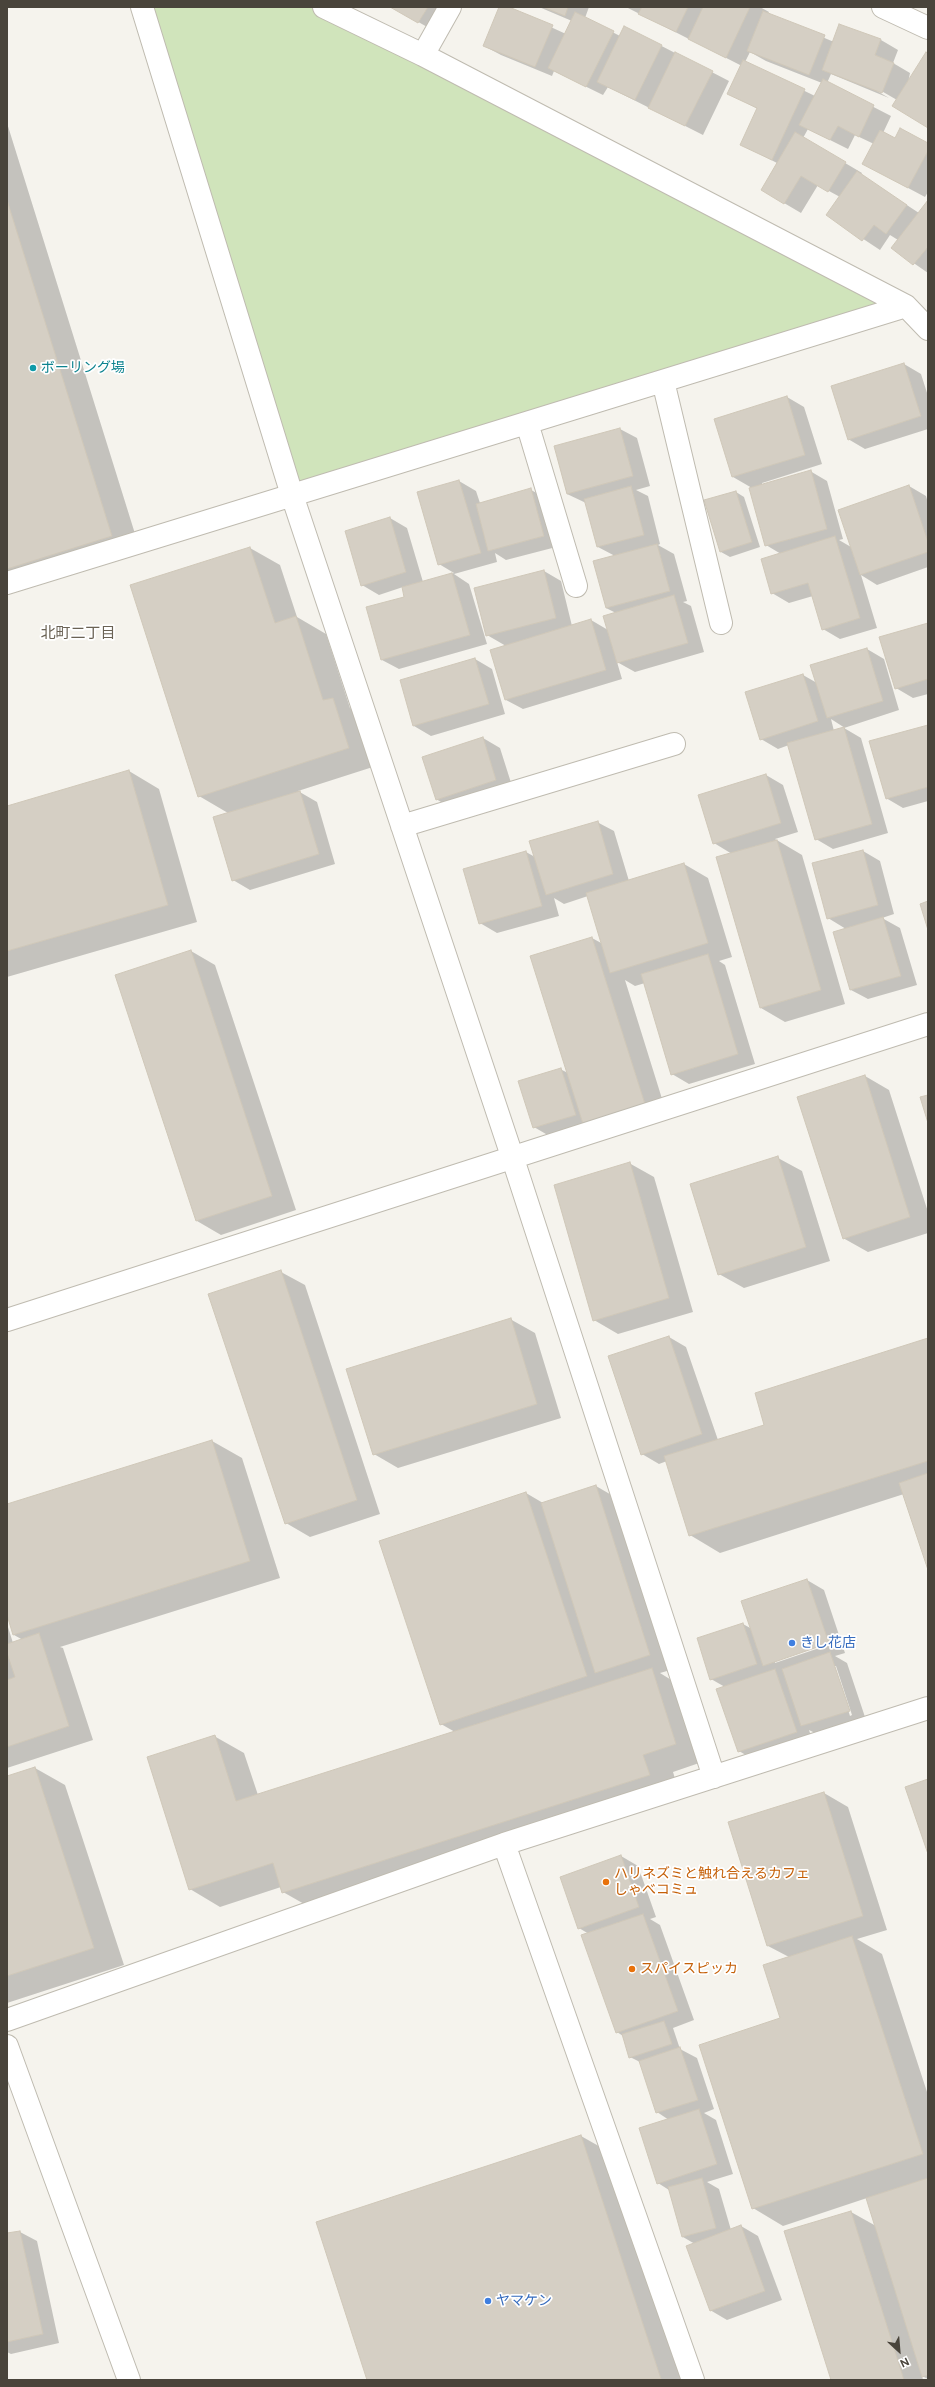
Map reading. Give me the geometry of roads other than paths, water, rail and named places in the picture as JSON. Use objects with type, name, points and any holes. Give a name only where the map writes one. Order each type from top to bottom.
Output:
[{"type":"street","points":[[142,7],[292,495],[513,1159],[714,1777]]},
{"type":"street","points":[[324,7],[423,55],[906,306],[928,329]]},
{"type":"street","points":[[423,55],[450,7]]},
{"type":"street","points":[[883,7],[928,28]]},
{"type":"street","points":[[7,583],[906,306]]},
{"type":"street","points":[[662,382],[722,623]]},
{"type":"street","points":[[527,424],[576,586]]},
{"type":"street","points":[[402,826],[674,744]]},
{"type":"street","points":[[7,1320],[513,1159],[928,1024]]},
{"type":"street","points":[[7,2020],[504,1844],[928,1708]]},
{"type":"street","points":[[504,1844],[693,2380]]},
{"type":"street","points":[[7,2046],[129,2380]]},
{"type":"place","name":"ボーリング場","points":[[33,368]]},
{"type":"place","name":"きし花店","points":[[792,1643]]},
{"type":"place","name":"ハリネズミと触れ合えるカフェ しゃべコミュ","points":[[606,1882]]},
{"type":"place","name":"スパイスピッカ","points":[[632,1969]]},
{"type":"place","name":"ヤマケン","points":[[488,2301]]},
{"type":"district","name":"北町二丁目","points":[[78,634]]}]
